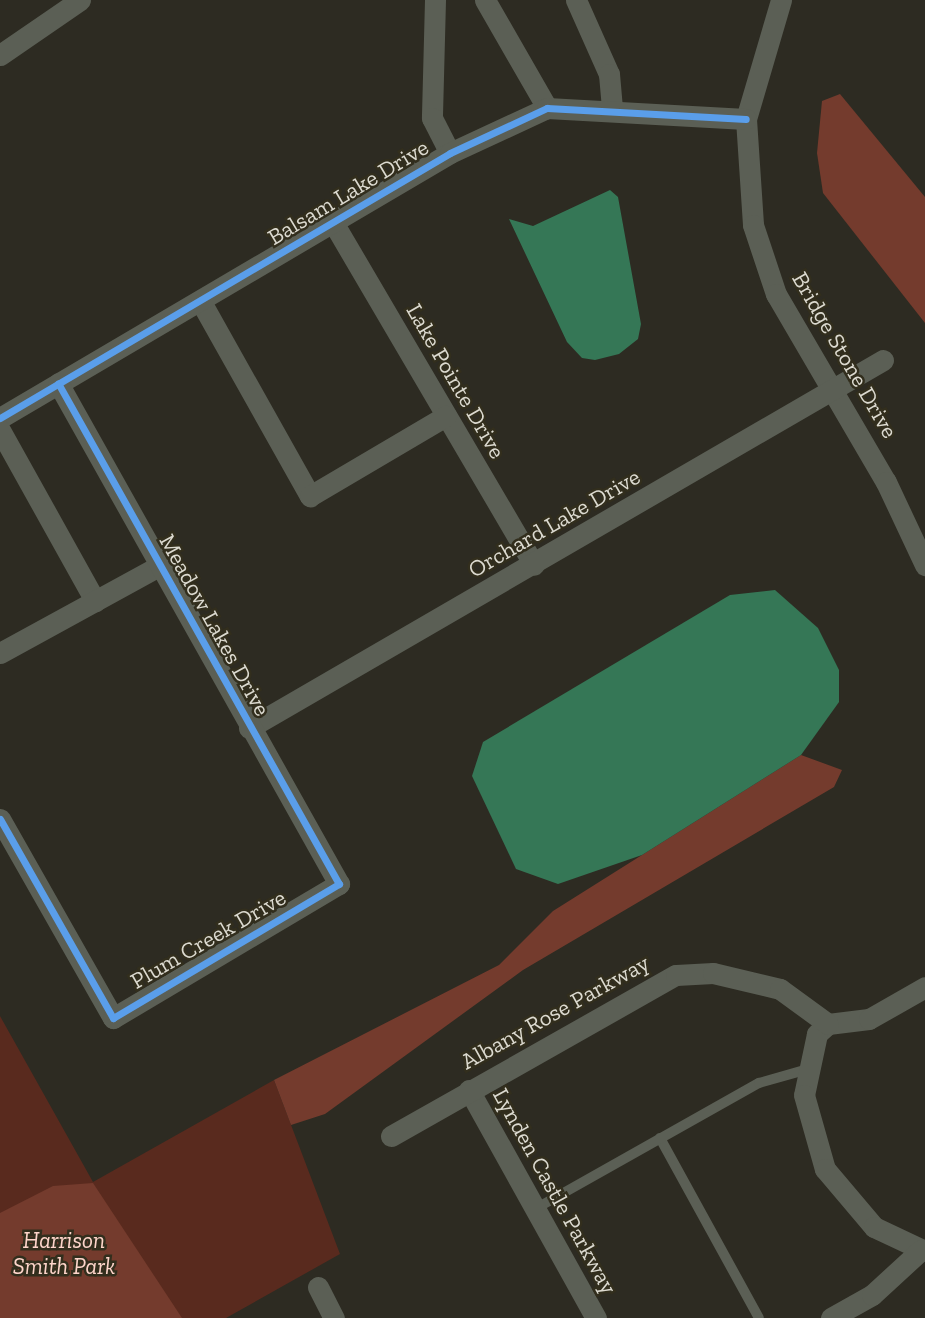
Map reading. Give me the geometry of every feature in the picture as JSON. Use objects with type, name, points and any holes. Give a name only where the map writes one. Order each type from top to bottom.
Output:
[{"type":"street","points":[[0,55],[80,0]]},
{"type":"street","points":[[436,0],[432,118],[450,153]]},
{"type":"street","points":[[485,0],[547,108]]},
{"type":"street","points":[[576,0],[609,74],[612,107]]},
{"type":"street","name":"Bridge Stone Drive","points":[[781,0],[746,119],[752,225],[776,294],[834,389],[925,565]]},
{"type":"street","name":"Balsam Lake Drive","points":[[0,418],[334,224],[450,153],[547,108],[612,107],[746,119]]},
{"type":"street","name":"Lake Pointe Drive","points":[[334,224],[534,565]]},
{"type":"street","points":[[201,302],[310,496],[446,416]]},
{"type":"street","name":"Orchard Lake Drive","points":[[249,728],[883,360]]},
{"type":"street","name":"Meadow Lakes Drive","points":[[58,383],[162,565],[249,728],[339,884]]},
{"type":"street","points":[[0,430],[95,601]]},
{"type":"street","points":[[0,653],[162,565]]},
{"type":"street","name":"Plum Creek Drive","points":[[0,819],[113,1017],[339,884]]},
{"type":"street","name":"Albany Rose Parkway","points":[[391,1136],[676,975],[713,973],[780,989],[828,1024]]},
{"type":"street","points":[[831,1318],[872,1295],[923,1251],[874,1227],[831,1179],[811,1135],[805,1070],[817,1034],[828,1024],[869,1019],[925,987]]},
{"type":"street","name":"Lynden Castle Parkway","points":[[469,1090],[593,1317]]},
{"type":"street","points":[[318,1287],[334,1318]]},
{"type":"lane","points":[[535,1209],[759,1083],[805,1070]]},
{"type":"lane","points":[[660,1138],[759,1318]]},
{"type":"green space","points":[[840,94],[925,197],[925,323],[823,193],[817,153],[822,101]]},
{"type":"green space","points":[[801,755],[842,770],[834,787],[523,970],[325,1114],[291,1125],[274,1080],[499,965],[553,911]]},
{"type":"green space","points":[[0,1016],[93,1182],[274,1080],[340,1254],[226,1318],[0,1318]]},
{"type":"green space","name":"Harrison Smith Park","points":[[93,1183],[182,1318],[0,1318],[0,1213],[53,1186]]},
{"type":"shaded area","points":[[610,190],[618,197],[641,324],[638,339],[619,354],[595,360],[582,358],[567,342],[509,219],[533,226]]},
{"type":"shaded area","points":[[775,590],[818,628],[839,670],[839,702],[801,755],[642,855],[558,884],[516,869],[472,776],[483,742],[730,595]]},
{"type":"cycle path","points":[[0,418],[450,153],[547,108],[746,119]]},
{"type":"cycle path","points":[[0,819],[113,1018],[339,884],[58,383]]}]
